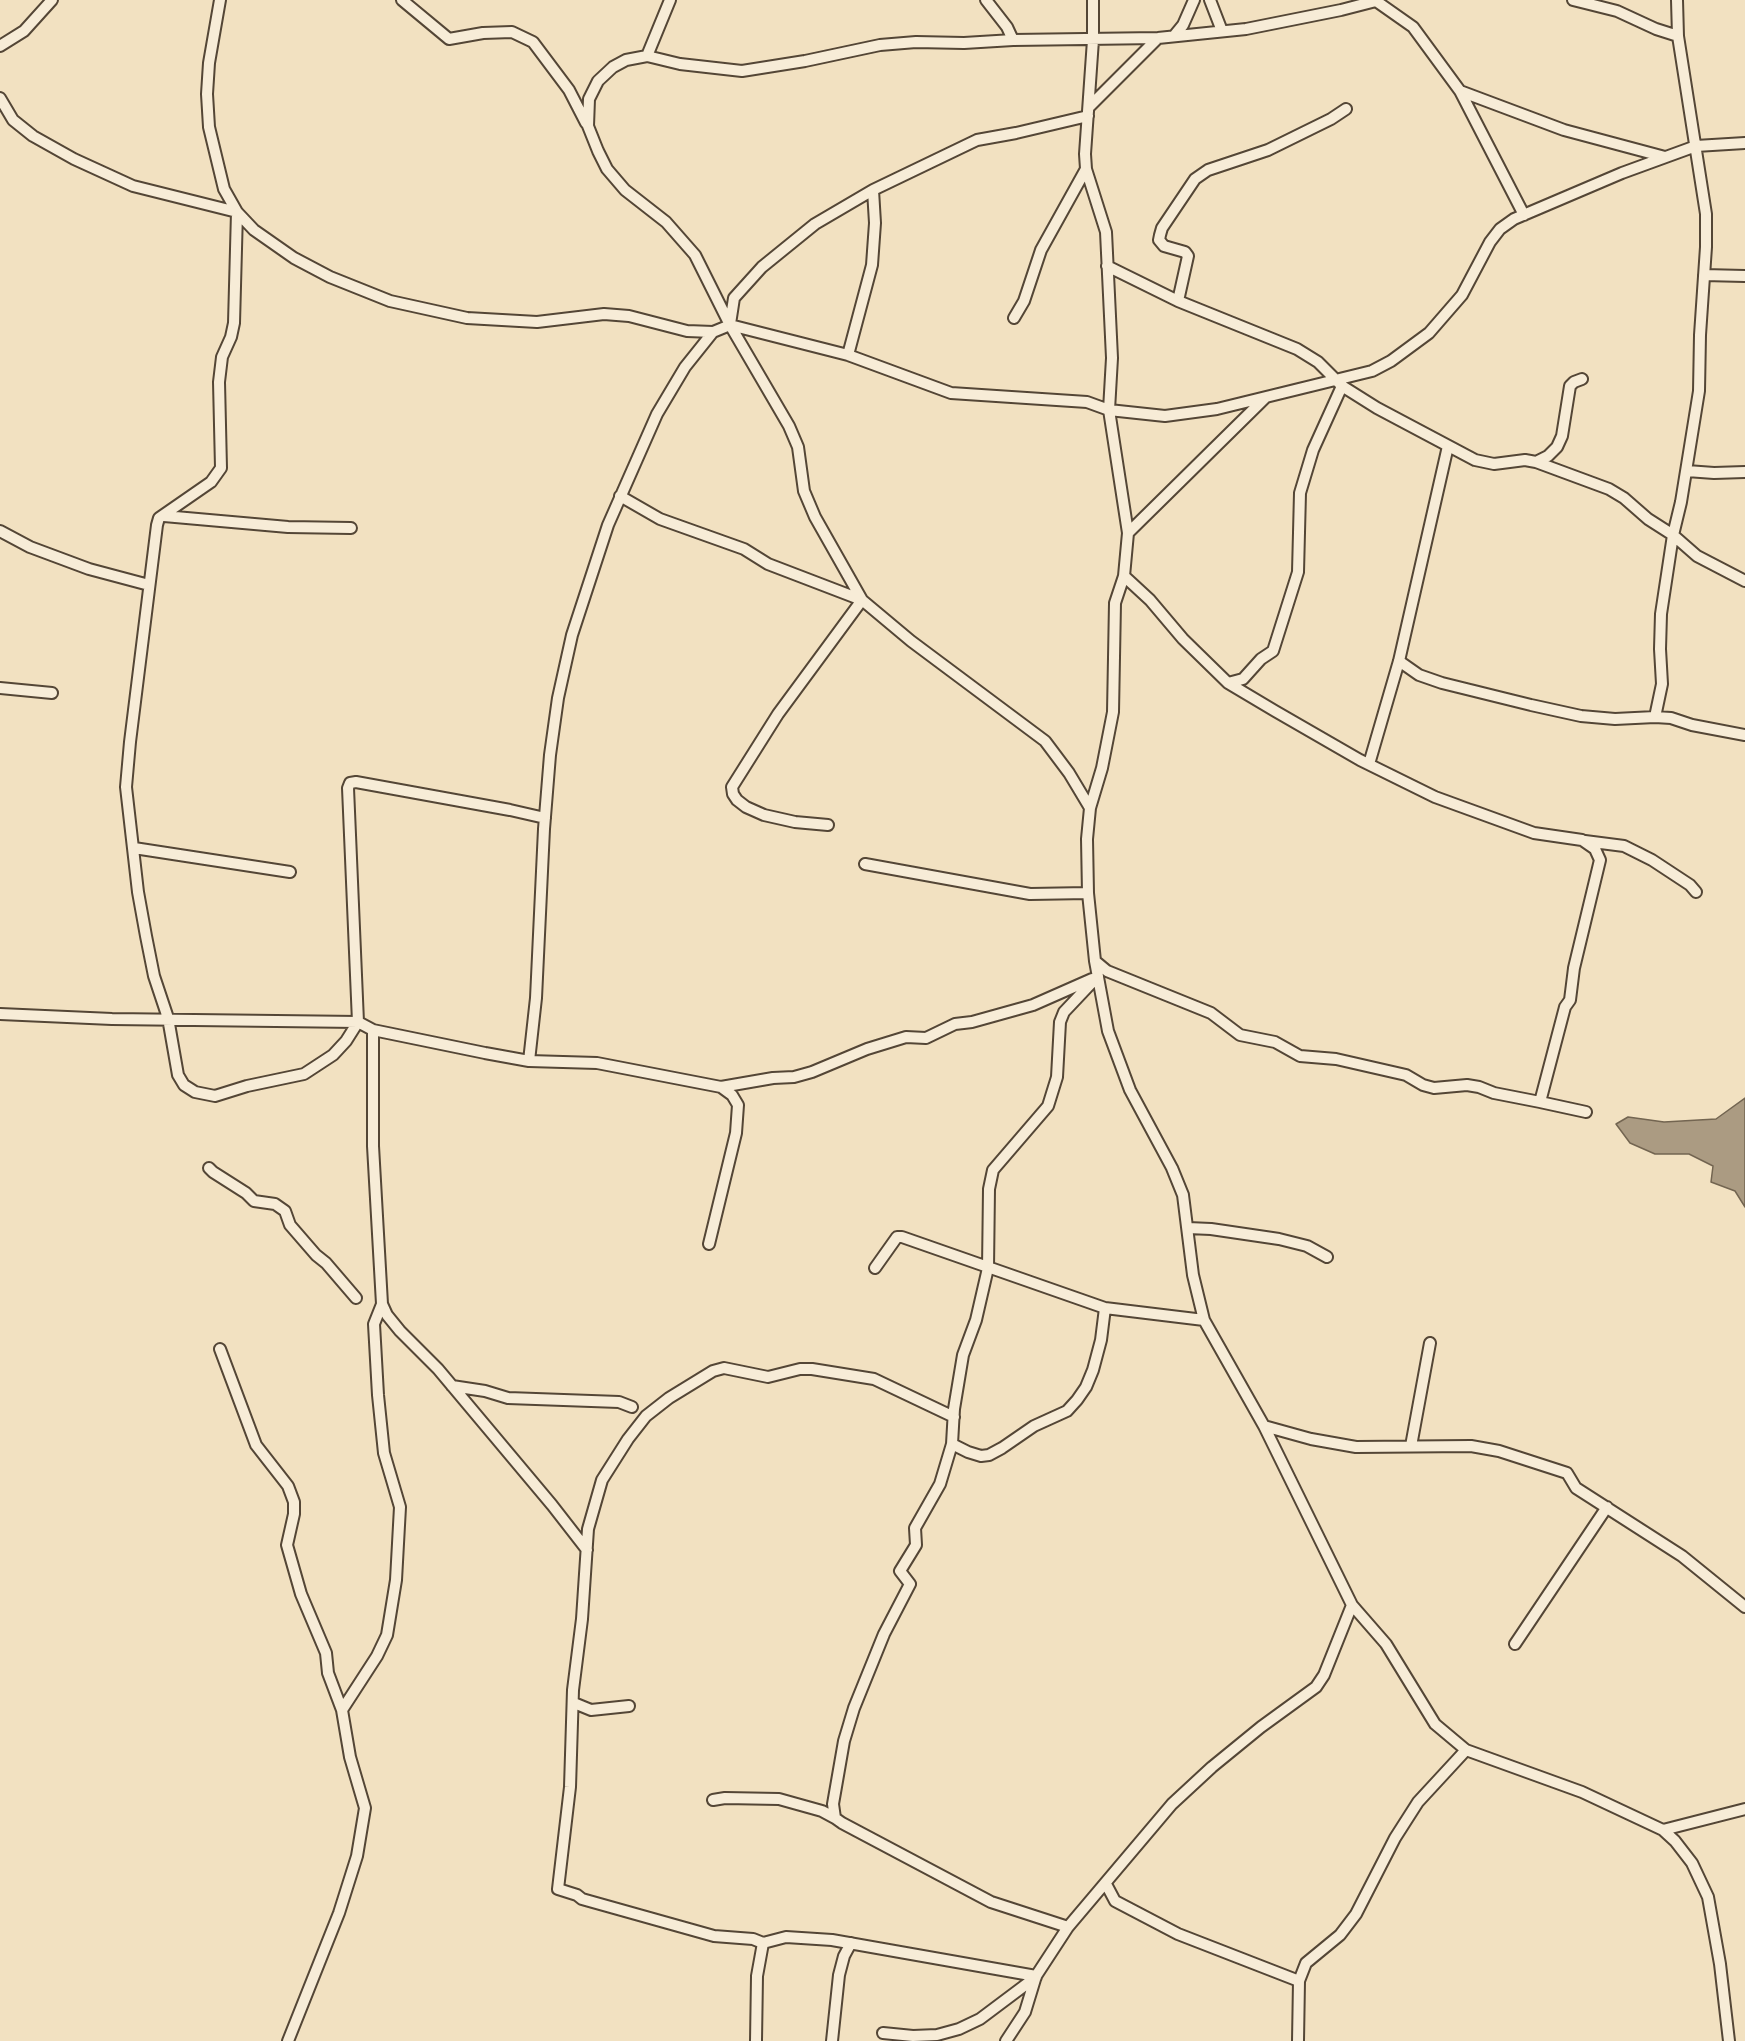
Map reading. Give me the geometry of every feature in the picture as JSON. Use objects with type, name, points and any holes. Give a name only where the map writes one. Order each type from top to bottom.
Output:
[{"type":"street","points":[[0,46],[24,31],[52,0]]},
{"type":"street","points":[[220,0],[209,63],[207,94],[209,127],[224,189],[237,213],[254,230],[294,258],[330,277],[390,301],[467,318],[537,322],[604,314],[629,316],[687,331],[713,332],[730,325],[848,354],[951,393],[1087,402],[1109,410],[1165,416],[1218,409],[1265,397],[1339,383],[1372,371],[1429,333],[1462,295],[1495,236],[1507,224],[1524,215],[1696,146],[1745,143]]},
{"type":"street","points":[[402,0],[449,39],[483,33],[512,32],[533,42],[569,90],[607,169],[625,190],[666,222],[695,255],[730,325],[789,426],[798,447],[804,491],[862,600]]},
{"type":"street","points":[[647,56],[670,0]]},
{"type":"street","points":[[986,0],[1007,27],[1013,40]]},
{"type":"street","points":[[1093,0],[1093,39],[1085,154],[1086,169],[1106,232],[1112,358],[1109,410],[1128,533],[1124,576],[1115,603],[1113,712],[1102,768],[1090,808],[1087,839],[1088,893],[1095,961],[1108,1030],[1130,1090],[1176,1177],[1183,1195],[1193,1275],[1204,1320],[1264,1426],[1352,1605],[1386,1644],[1435,1724],[1466,1750],[1582,1792],[1663,1830],[1675,1841],[1692,1863],[1708,1898],[1720,1964],[1729,2041]]},
{"type":"street","points":[[1174,36],[1183,25],[1194,0]]},
{"type":"street","points":[[1210,0],[1222,31]]},
{"type":"street","points":[[588,126],[589,99],[598,81],[613,67],[626,60],[647,56],[680,64],[742,71],[805,61],[880,45],[916,42],[1158,38],[1246,29],[1341,10],[1376,0],[1413,27],[1460,91],[1524,215]]},
{"type":"street","points":[[1573,0],[1617,11],[1656,29],[1678,36]]},
{"type":"street","points":[[1655,717],[1662,684],[1661,614],[1699,391],[1706,214],[1678,36],[1677,0]]},
{"type":"street","points":[[730,325],[734,298],[762,267],[815,224],[873,190],[977,140],[1016,133],[1089,111],[1158,38]]},
{"type":"street","points":[[1460,91],[1564,130],[1665,157]]},
{"type":"street","points":[[0,98],[13,120],[33,136],[74,159],[133,186],[237,213]]},
{"type":"street","points":[[1178,301],[1188,256],[1185,252],[1164,246],[1160,235],[1162,228],[1195,179],[1208,170],[1268,150],[1331,119],[1346,109]]},
{"type":"street","points":[[1014,318],[1024,301],[1041,250],[1086,169]]},
{"type":"street","points":[[848,354],[872,265],[875,223],[873,190]]},
{"type":"street","points":[[237,213],[234,323],[231,337],[222,357],[219,382],[221,468],[212,482],[159,518],[127,768],[126,787],[138,892],[154,976],[168,1018],[178,1076],[184,1085],[195,1092],[214,1096],[247,1086],[304,1074],[333,1055],[346,1041],[358,1022],[348,785],[356,782],[545,818]]},
{"type":"street","points":[[1107,266],[1178,301],[1297,349],[1318,362],[1339,383],[1377,408],[1475,460],[1494,464],[1525,460],[1536,462],[1609,489],[1624,498],[1698,556],[1745,581]]},
{"type":"street","points":[[1704,275],[1745,276]]},
{"type":"street","points":[[529,1061],[536,998],[550,755],[558,698],[572,635],[604,536],[657,414],[685,367],[713,332]]},
{"type":"street","points":[[1536,462],[1548,456],[1557,447],[1562,436],[1570,386],[1582,379]]},
{"type":"street","points":[[1228,683],[1243,679],[1261,659],[1273,651],[1299,572],[1300,493],[1339,383]]},
{"type":"street","points":[[1128,533],[1265,397]]},
{"type":"street","points":[[1369,764],[1399,661],[1448,446]]},
{"type":"street","points":[[1687,471],[1745,472]]},
{"type":"street","points":[[620,496],[660,519],[744,549],[768,564],[862,600],[911,641],[1045,741],[1069,773],[1090,808]]},
{"type":"street","points":[[165,516],[288,527],[351,528]]},
{"type":"street","points":[[0,531],[30,547],[89,569],[149,585]]},
{"type":"street","points":[[1124,576],[1150,600],[1183,639],[1228,683],[1369,764],[1435,797],[1534,833],[1624,846],[1652,860],[1696,892]]},
{"type":"street","points":[[828,825],[795,822],[764,815],[737,800],[732,794],[732,787],[778,714],[862,600]]},
{"type":"street","points":[[1399,661],[1419,675],[1442,683],[1581,716],[1615,719],[1671,718],[1692,725],[1745,735]]},
{"type":"street","points":[[0,688],[52,693]]},
{"type":"street","points":[[1540,1101],[1565,1007],[1570,1000],[1574,968],[1600,860],[1595,849],[1582,840]]},
{"type":"street","points":[[134,848],[290,872]]},
{"type":"street","points":[[865,864],[1030,894],[1088,893]]},
{"type":"street","points":[[1095,961],[1107,971],[1211,1012],[1240,1035],[1275,1042],[1300,1056],[1336,1059],[1406,1075],[1423,1085],[1434,1088],[1467,1085],[1494,1093],[1586,1112]]},
{"type":"street","points":[[0,1014],[358,1022],[373,1030],[529,1061],[597,1064],[721,1087],[773,1078],[794,1077],[812,1072],[867,1049],[906,1037],[926,1038],[955,1024],[972,1022],[1033,1005],[1098,976]]},
{"type":"street","points":[[835,1818],[833,1804],[844,1741],[854,1708],[884,1634],[910,1584],[900,1571],[916,1545],[915,1528],[940,1484],[952,1444],[963,1355],[976,1320],[988,1268],[989,1189],[993,1170],[1048,1106],[1057,1077],[1060,1022],[1064,1012],[1098,976]]},
{"type":"street","points":[[373,1030],[373,1146],[382,1304],[387,1315],[400,1331],[452,1386],[587,1550]]},
{"type":"street","points":[[709,1244],[736,1133],[738,1105],[732,1095],[721,1087]]},
{"type":"street","points":[[209,1168],[254,1201],[275,1204],[285,1211],[290,1225],[356,1298]]},
{"type":"street","points":[[1188,1228],[1211,1228],[1279,1239],[1307,1246],[1327,1257]]},
{"type":"street","points":[[875,1268],[897,1237],[902,1237],[1105,1308],[1204,1320]]},
{"type":"street","points":[[342,1710],[377,1656],[387,1635],[396,1580],[400,1507],[384,1453],[374,1324],[382,1304]]},
{"type":"street","points":[[952,1444],[981,1456],[989,1455],[1034,1426],[1067,1411],[1086,1387],[1093,1370],[1101,1340],[1105,1308]]},
{"type":"street","points":[[1411,1446],[1430,1343]]},
{"type":"street","points":[[220,1349],[256,1445],[288,1486],[294,1502],[294,1514],[287,1545],[301,1594],[326,1653],[328,1673],[342,1710],[350,1757],[365,1808],[357,1856],[339,1913],[288,2041]]},
{"type":"street","points":[[954,1418],[874,1379],[812,1369],[800,1369],[768,1377],[724,1368],[713,1371],[646,1416],[628,1439],[602,1480],[588,1529],[582,1619],[573,1690],[570,1788],[558,1889],[582,1899],[714,1936],[753,1939],[763,1943],[786,1937],[851,1943],[1036,1976]]},
{"type":"street","points":[[452,1386],[485,1391],[508,1398],[619,1402],[632,1407]]},
{"type":"street","points":[[1264,1426],[1311,1439],[1356,1447],[1471,1446],[1499,1450],[1567,1473],[1576,1488],[1682,1556],[1745,1607]]},
{"type":"street","points":[[1515,1644],[1607,1507]]},
{"type":"street","points":[[1006,2041],[1025,2012],[1036,1976],[1068,1927],[1180,1797],[1261,1727],[1317,1687],[1352,1605]]},
{"type":"street","points":[[574,1703],[591,1710],[629,1706]]},
{"type":"street","points":[[1298,2041],[1299,1981],[1306,1963],[1340,1935],[1356,1914],[1395,1838],[1418,1802],[1466,1750]]},
{"type":"street","points":[[713,1800],[725,1798],[778,1799],[822,1811],[991,1902],[1068,1927]]},
{"type":"street","points":[[1663,1830],[1745,1809]]},
{"type":"street","points":[[1106,1884],[1115,1901],[1178,1934],[1299,1981]]},
{"type":"street","points":[[756,2041],[757,1976],[763,1943]]},
{"type":"street","points":[[832,2041],[839,1975],[844,1956],[851,1943]]},
{"type":"street","points":[[883,2033],[925,2036],[959,2029],[980,2019],[1036,1976]]},
{"type":"shaded area","points":[[1745,1098],[1745,1207],[1735,1191],[1711,1182],[1713,1166],[1689,1154],[1655,1154],[1630,1143],[1616,1124],[1628,1117],[1664,1122],[1716,1119]]}]
